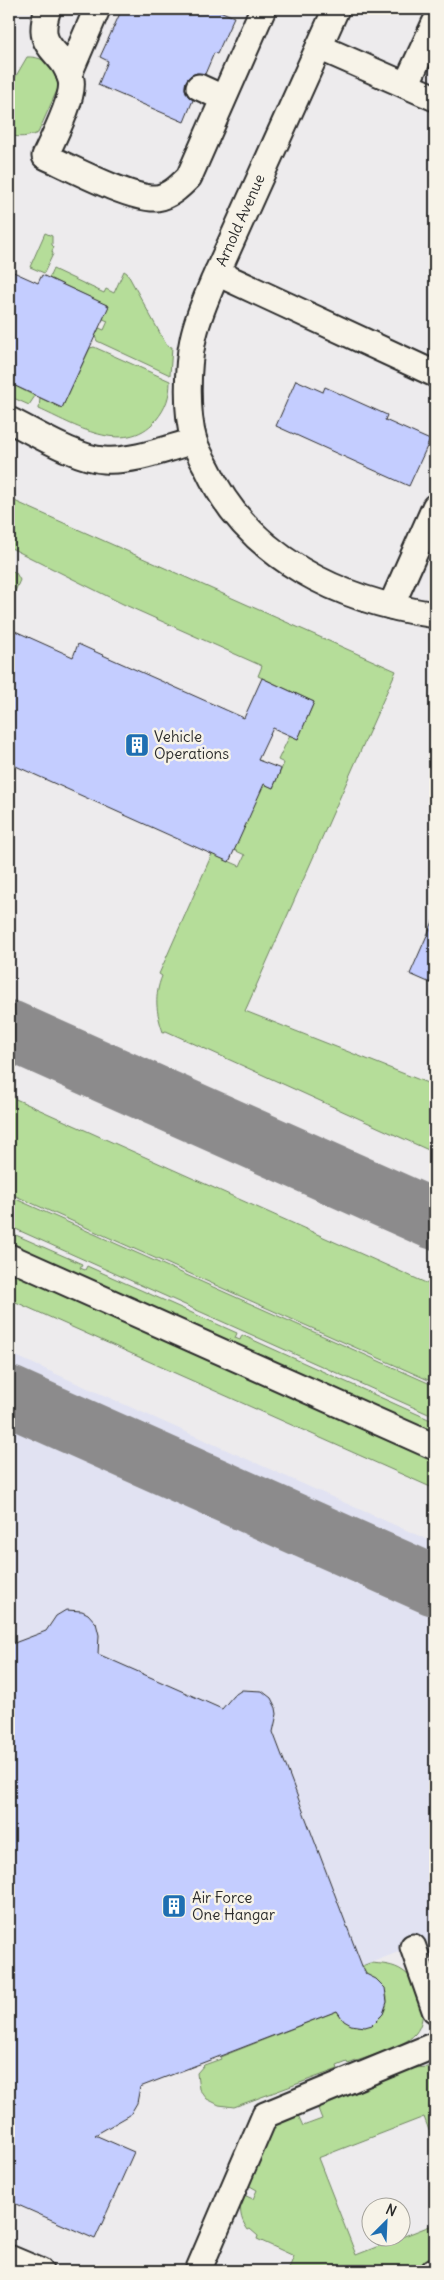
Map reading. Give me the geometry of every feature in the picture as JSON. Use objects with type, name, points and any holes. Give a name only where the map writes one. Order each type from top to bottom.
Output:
[{"type":"street","points":[[48,9],[43,34],[49,47],[65,65],[72,82],[64,113],[45,156],[140,198],[159,198],[170,193],[189,177],[263,9]]},
{"type":"street","points":[[69,74],[97,9]]},
{"type":"street","name":"Arnold Avenue","points":[[194,441],[189,386],[192,341],[198,320],[217,273],[336,9]]},
{"type":"street","points":[[406,85],[435,23]]},
{"type":"street","points":[[319,47],[435,98]]},
{"type":"street","points":[[199,87],[223,98]]},
{"type":"street","points":[[217,273],[435,374]]},
{"type":"street","points":[[9,420],[82,455],[103,460],[139,456],[194,441],[222,498],[236,517],[269,548],[299,570],[333,588],[392,606],[435,615]]},
{"type":"street","points":[[392,606],[435,507]]},
{"type":"street","points":[[9,1257],[435,1447]]},
{"type":"street","points":[[413,1947],[435,2010]]},
{"type":"street","points":[[198,2271],[265,2115],[435,2045]]},
{"type":"street","points":[[9,2258],[40,2271]]},
{"type":"shaded area","points":[[9,1353],[435,1543],[435,1938],[362,1966],[273,1731],[277,1720],[276,1708],[267,1694],[255,1689],[242,1690],[233,1696],[226,1710],[156,1680],[93,1652],[99,1642],[98,1628],[89,1614],[77,1610],[60,1613],[52,1620],[46,1631],[9,1645]]},
{"type":"green space","points":[[27,57],[46,61],[50,65],[57,75],[58,88],[38,133],[23,137],[12,136],[9,135],[9,88]]},
{"type":"green space","points":[[45,233],[52,236],[52,245],[54,247],[53,254],[44,273],[30,267]]},
{"type":"green space","points":[[53,269],[104,293],[106,289],[114,293],[124,271],[127,273],[167,346],[172,347],[170,375],[97,341],[95,336],[99,328],[104,330],[108,321],[103,319],[108,306],[49,278]]},
{"type":"green space","points":[[94,347],[170,381],[165,406],[156,420],[143,431],[129,436],[114,437],[98,434],[39,409],[40,398],[62,408],[90,348]]},
{"type":"green space","points":[[9,383],[35,396],[29,405],[9,396]]},
{"type":"green space","points":[[10,499],[396,671],[245,1011],[435,1086],[435,1153],[166,1031],[163,1032],[157,1004],[159,983],[162,976],[159,974],[212,854],[240,866],[245,855],[221,844],[258,760],[262,761],[254,779],[273,788],[284,763],[278,760],[290,735],[298,739],[314,702],[258,676],[262,666],[123,604],[9,547]]},
{"type":"green space","points":[[9,569],[16,573],[20,580],[9,605]]},
{"type":"green space","points":[[9,1096],[435,1287],[435,1383],[9,1193]]},
{"type":"green space","points":[[9,1196],[435,1386],[435,1417],[9,1226]]},
{"type":"green space","points":[[9,1232],[82,1264],[80,1268],[85,1270],[87,1266],[237,1333],[235,1338],[240,1340],[242,1335],[435,1422],[435,1436],[9,1245]]},
{"type":"green space","points":[[9,1263],[435,1453],[435,1489],[9,1299]]},
{"type":"green space","points":[[370,1963],[395,1967],[409,1976],[415,1984],[423,2010],[420,2027],[409,2039],[384,2052],[348,2064],[347,2062],[337,2066],[338,2069],[234,2107],[219,2105],[207,2099],[199,2089],[197,2073],[204,2065],[337,2011],[349,2023],[362,2026],[373,2023],[382,2016],[386,2005],[386,1994],[380,1984],[366,1976],[362,1966]]},
{"type":"green space","points":[[428,2067],[435,2070],[435,2135],[430,2133],[424,2117],[318,2158],[356,2255],[374,2248],[412,2248],[412,2233],[435,2224],[435,2261],[409,2271],[288,2271],[294,2256],[257,2239],[258,2236],[245,2226],[241,2213],[244,2195],[253,2199],[257,2190],[248,2185],[275,2125],[297,2113],[303,2126],[322,2119],[317,2106],[346,2094],[348,2096],[358,2092],[357,2089],[414,2068]]},
{"type":"building","points":[[122,9],[215,9],[234,17],[217,54],[214,53],[205,74],[197,73],[191,75],[186,81],[185,89],[188,96],[193,100],[184,122],[98,85],[108,61],[100,57]]},
{"type":"building","points":[[9,270],[38,283],[42,275],[109,306],[62,408],[9,383]]},
{"type":"building","points":[[296,380],[323,392],[325,387],[387,415],[385,420],[430,440],[409,486],[276,426]]},
{"type":"building","name":"Vehicle Operations","points":[[15,631],[73,657],[78,644],[244,718],[262,678],[314,702],[298,739],[273,728],[258,760],[281,769],[273,788],[264,784],[229,862],[9,763],[9,645]]},
{"type":"building","points":[[435,917],[435,985],[410,974]]},
{"type":"building","name":"Air Force One Hangar","points":[[66,1610],[82,1611],[88,1614],[96,1623],[99,1635],[98,1654],[222,1709],[233,1696],[242,1690],[262,1691],[271,1698],[277,1714],[273,1732],[362,1966],[366,1974],[376,1979],[385,1988],[387,2002],[383,2014],[372,2025],[365,2027],[351,2025],[344,2021],[337,2011],[140,2087],[137,2103],[130,2115],[95,2135],[134,2152],[95,2239],[9,2201],[9,1645],[46,1631],[56,1616]]},
{"type":"taxiway","points":[[9,1030],[435,1220]]},
{"type":"taxiway","points":[[9,1396],[435,1586]]},
{"type":"place","name":"Vehicle Operations","points":[[137,745]]},
{"type":"place","name":"Air Force One Hangar","points":[[174,1906]]}]
